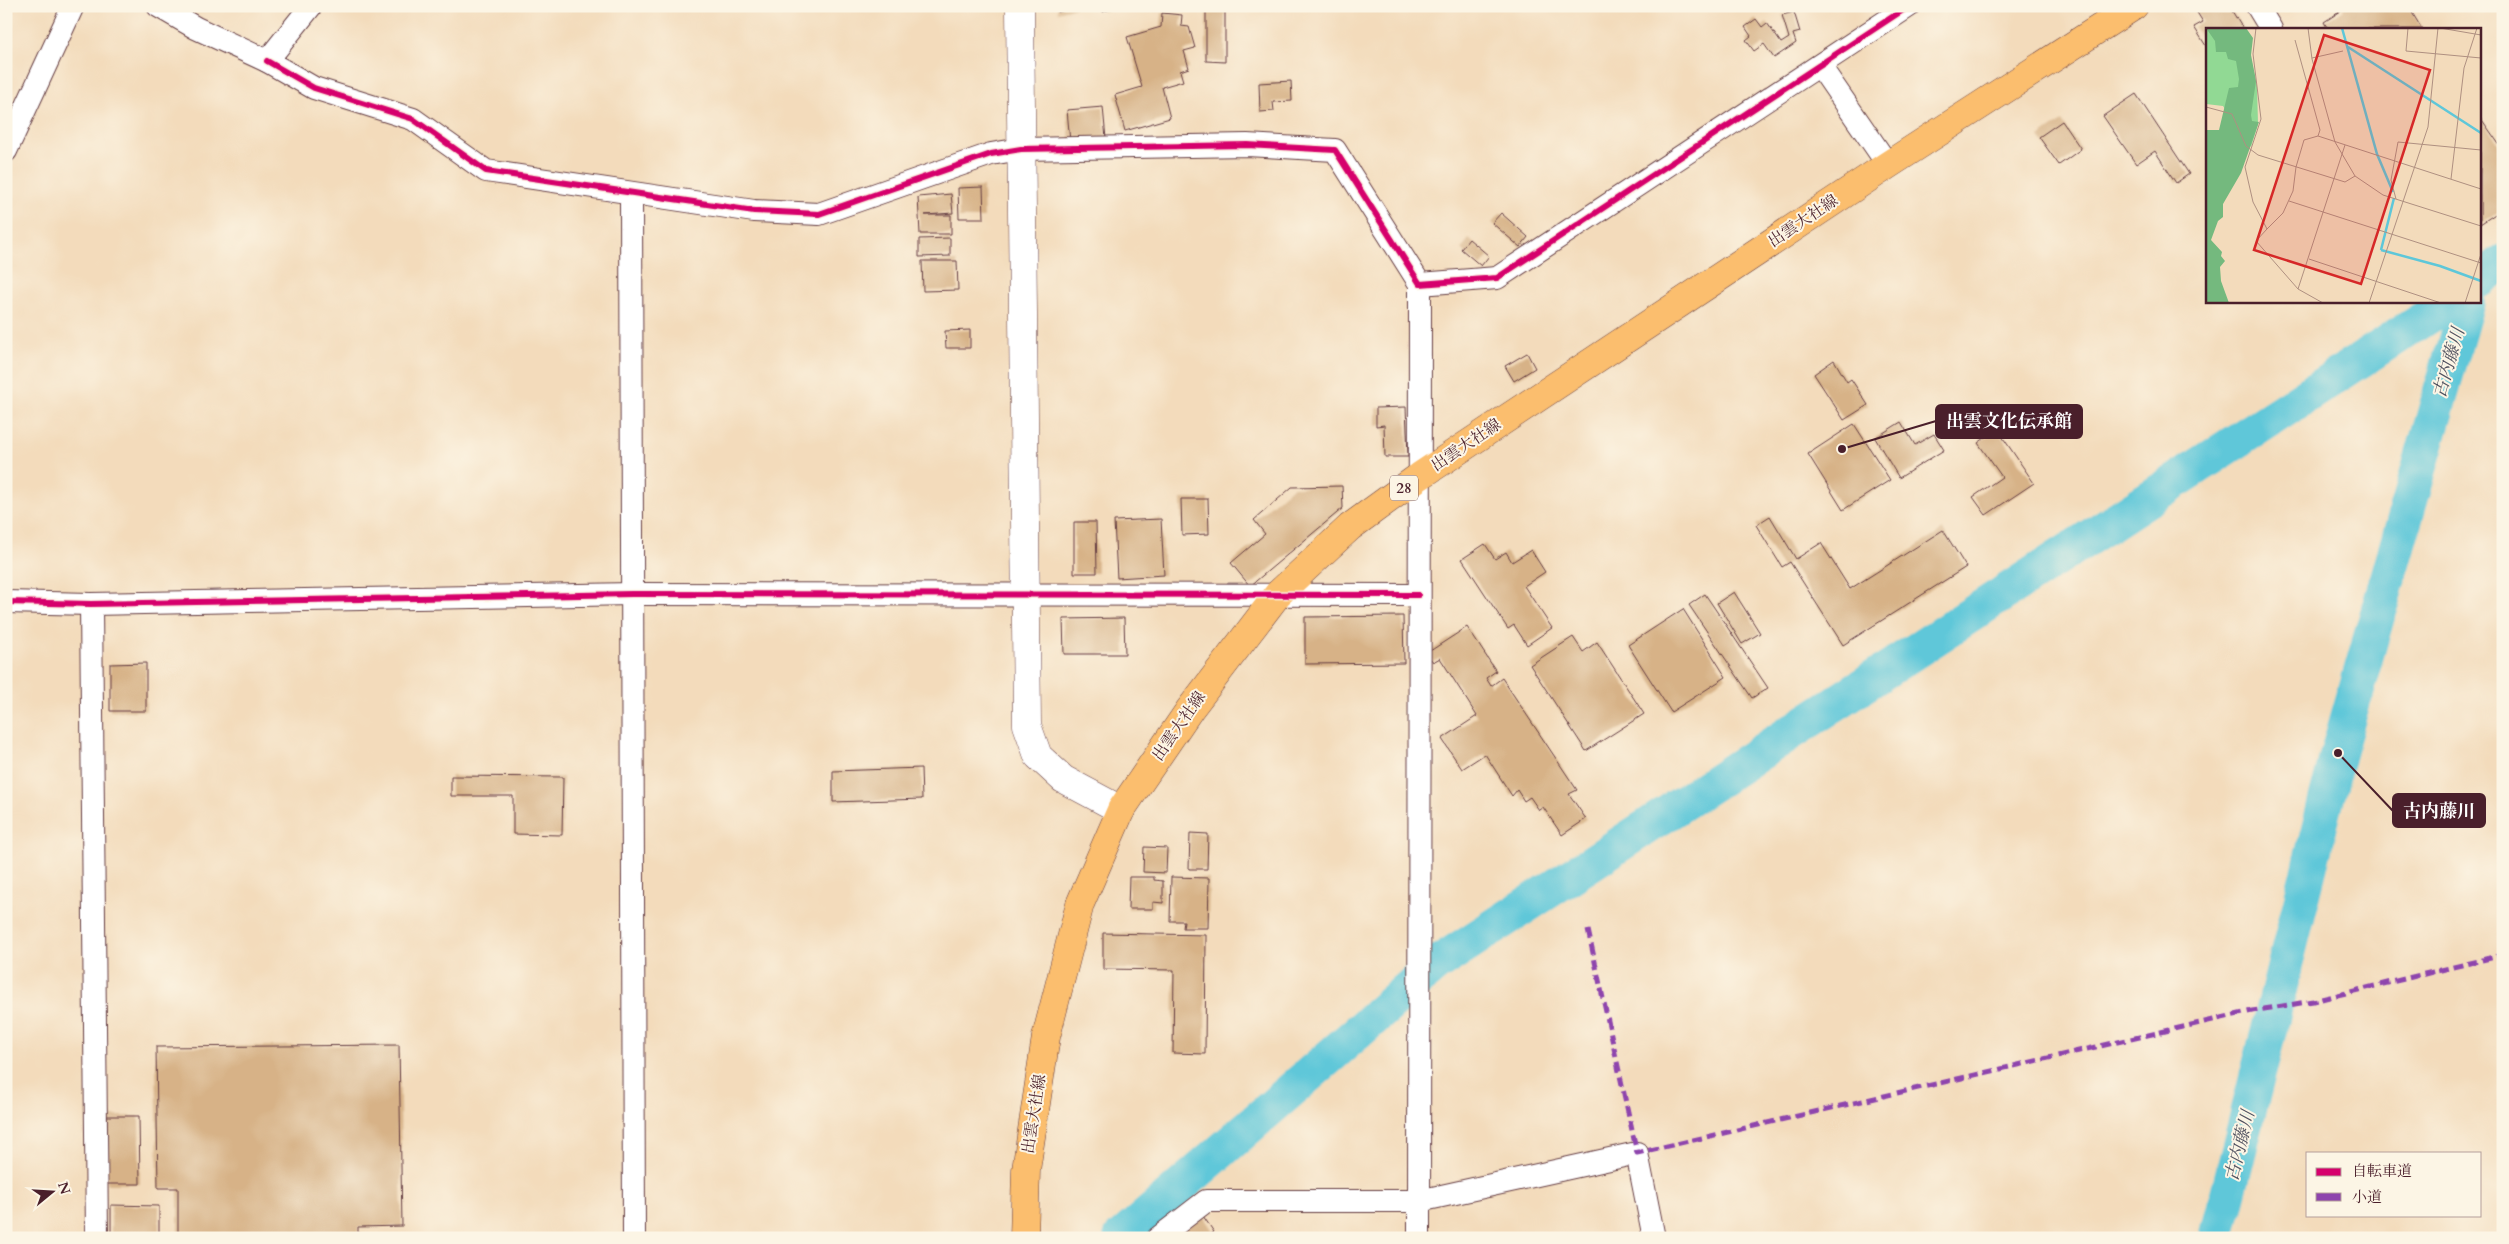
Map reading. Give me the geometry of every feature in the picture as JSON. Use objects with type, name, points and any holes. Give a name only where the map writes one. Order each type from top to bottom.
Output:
[{"type":"main road","name":"出雲大社線","points":[[1024,1238],[1026,1170],[1046,1037],[1080,904],[1121,810],[1190,708],[1278,594],[1350,527],[1420,476],[1888,165],[2134,6]]},
{"type":"street","points":[[6,151],[73,6]]},
{"type":"street","points":[[158,6],[196,28],[267,61],[314,88],[413,119],[486,171],[754,211],[819,214],[991,154],[1021,150],[1247,145],[1335,150],[1420,284],[1418,595],[1419,1238]]},
{"type":"street","points":[[267,61],[311,6]]},
{"type":"street","points":[[1020,6],[1027,725],[1038,756],[1063,779],[1121,810]]},
{"type":"street","points":[[1420,284],[1497,278],[1909,6]]},
{"type":"street","points":[[2257,6],[2271,28]]},
{"type":"street","points":[[1820,66],[1888,165]]},
{"type":"street","points":[[631,194],[634,1238]]},
{"type":"street","points":[[6,602],[91,604],[632,594],[1418,595]]},
{"type":"street","points":[[91,604],[97,1238]]},
{"type":"street","points":[[1158,1238],[1206,1201],[1419,1201],[1637,1153],[1654,1238]]},
{"type":"building","points":[[1057,6],[1076,6],[1076,7],[1058,12]]},
{"type":"building","points":[[1101,6],[1117,6],[1103,12]]},
{"type":"building","points":[[2193,6],[2229,6],[2242,28],[2206,28],[2206,46],[2194,27],[2203,22]]},
{"type":"building","points":[[2342,6],[2408,6],[2421,28],[2327,28],[2324,22],[2344,9]]},
{"type":"building","points":[[1206,11],[1225,11],[1225,62],[1206,61]]},
{"type":"building","points":[[1794,12],[1800,32],[1793,34],[1796,43],[1774,58],[1764,44],[1754,51],[1746,40],[1751,36],[1745,27],[1756,19],[1762,27],[1767,23],[1781,43],[1789,38],[1782,15]]},
{"type":"building","points":[[1162,13],[1182,15],[1181,26],[1189,27],[1195,48],[1184,51],[1189,68],[1180,71],[1183,81],[1162,87],[1170,118],[1125,131],[1115,95],[1142,87],[1127,37],[1161,27]]},
{"type":"building","points":[[1291,81],[1292,101],[1273,102],[1274,111],[1260,112],[1259,83]]},
{"type":"building","points":[[2136,94],[2189,174],[2176,183],[2155,151],[2136,164],[2103,116]]},
{"type":"building","points":[[1103,107],[1106,139],[1070,142],[1067,110]]},
{"type":"building","points":[[2482,120],[2503,150],[2503,209],[2482,223]]},
{"type":"building","points":[[2062,121],[2081,149],[2059,165],[2039,137]]},
{"type":"building","points":[[983,187],[984,218],[959,218],[958,188]]},
{"type":"building","points":[[951,194],[953,213],[925,215],[951,215],[951,234],[920,234],[918,197]]},
{"type":"building","points":[[1501,213],[1528,237],[1520,247],[1492,223]]},
{"type":"building","points":[[950,238],[950,256],[919,257],[919,239]]},
{"type":"building","points":[[1469,239],[1489,256],[1481,266],[1461,249]]},
{"type":"building","points":[[922,261],[957,261],[958,290],[923,291]]},
{"type":"building","points":[[970,330],[970,348],[946,348],[945,331]]},
{"type":"building","points":[[1527,353],[1535,368],[1514,381],[1505,366]]},
{"type":"building","points":[[1834,360],[1847,382],[1851,379],[1868,405],[1844,420],[1814,374]]},
{"type":"building","points":[[1406,407],[1408,457],[1385,457],[1384,425],[1376,426],[1376,408]]},
{"type":"building","points":[[1901,422],[1915,445],[1934,434],[1944,450],[1899,478],[1875,438]]},
{"type":"building","points":[[1854,424],[1890,480],[1843,510],[1808,454]]},
{"type":"building","points":[[1997,429],[2034,483],[1986,515],[1973,497],[2002,477],[1978,443]]},
{"type":"building","points":[[1342,486],[1343,508],[1250,586],[1231,563],[1265,534],[1254,520],[1292,487]]},
{"type":"building","points":[[1181,499],[1208,499],[1209,534],[1182,535]]},
{"type":"building","points":[[1770,516],[1796,559],[1821,543],[1850,589],[1943,530],[1966,567],[1843,645],[1790,562],[1782,567],[1756,525]]},
{"type":"building","points":[[1161,519],[1164,575],[1117,578],[1114,521]]},
{"type":"building","points":[[1074,522],[1096,522],[1097,573],[1074,573]]},
{"type":"building","points":[[1485,544],[1495,559],[1506,552],[1512,562],[1531,550],[1545,572],[1524,586],[1552,628],[1527,645],[1514,625],[1508,629],[1462,559]]},
{"type":"building","points":[[1734,592],[1760,633],[1742,644],[1717,603]]},
{"type":"building","points":[[1705,594],[1768,688],[1752,698],[1689,605]]},
{"type":"building","points":[[1683,609],[1726,677],[1671,712],[1628,645]]},
{"type":"building","points":[[1403,616],[1404,663],[1305,664],[1305,617]]},
{"type":"building","points":[[1124,618],[1125,654],[1064,654],[1063,619]]},
{"type":"building","points":[[1467,627],[1496,671],[1486,678],[1491,686],[1502,678],[1577,790],[1569,794],[1586,819],[1562,835],[1543,807],[1539,810],[1530,797],[1524,801],[1517,790],[1512,796],[1485,754],[1462,769],[1442,739],[1477,716],[1440,658],[1433,662],[1427,653]]},
{"type":"building","points":[[1573,637],[1583,652],[1597,642],[1644,714],[1586,751],[1530,665]]},
{"type":"building","points":[[146,663],[146,711],[110,711],[110,664]]},
{"type":"building","points":[[921,768],[922,799],[833,802],[833,771]]},
{"type":"building","points":[[451,776],[563,777],[562,835],[513,834],[513,796],[451,796]]},
{"type":"building","points":[[1190,833],[1208,834],[1207,869],[1189,869]]},
{"type":"building","points":[[1144,847],[1167,848],[1166,873],[1143,872]]},
{"type":"building","points":[[1129,877],[1154,877],[1154,880],[1163,881],[1163,903],[1153,902],[1153,909],[1128,909]]},
{"type":"building","points":[[1171,877],[1209,878],[1208,928],[1183,928],[1184,921],[1170,921]]},
{"type":"building","points":[[1103,933],[1206,935],[1205,1054],[1173,1053],[1174,970],[1103,969]]},
{"type":"building","points":[[399,1045],[402,1226],[358,1227],[358,1238],[178,1238],[178,1188],[158,1188],[156,1047]]},
{"type":"building","points":[[107,1116],[139,1116],[140,1184],[107,1184]]},
{"type":"building","points":[[111,1205],[159,1206],[159,1238],[111,1238]]},
{"type":"building","points":[[1203,1216],[1214,1232],[1206,1238],[1181,1238],[1179,1234]]},
{"type":"waterway","name":"古内藤川","points":[[2482,278],[2503,262]]},
{"type":"waterway","points":[[1121,1238],[1435,965],[2449,302]]},
{"type":"waterway","name":"古内藤川","points":[[2217,1238],[2338,753],[2467,302]]},
{"type":"marked path","points":[[1588,930],[1637,1153],[2252,1011],[2313,1001],[2503,955]]},
{"type":"cycle path","points":[[267,61],[314,88],[413,119],[486,171],[754,211],[819,214],[991,154],[1021,149],[1247,145],[1335,150],[1420,284],[1497,278],[1909,6]]},
{"type":"cycle path","points":[[6,602],[91,604],[632,594],[1418,595]]},
{"type":"place","name":"出雲文化伝承館","points":[[1842,449]]},
{"type":"place","name":"古内藤川","points":[[2338,753]]}]
